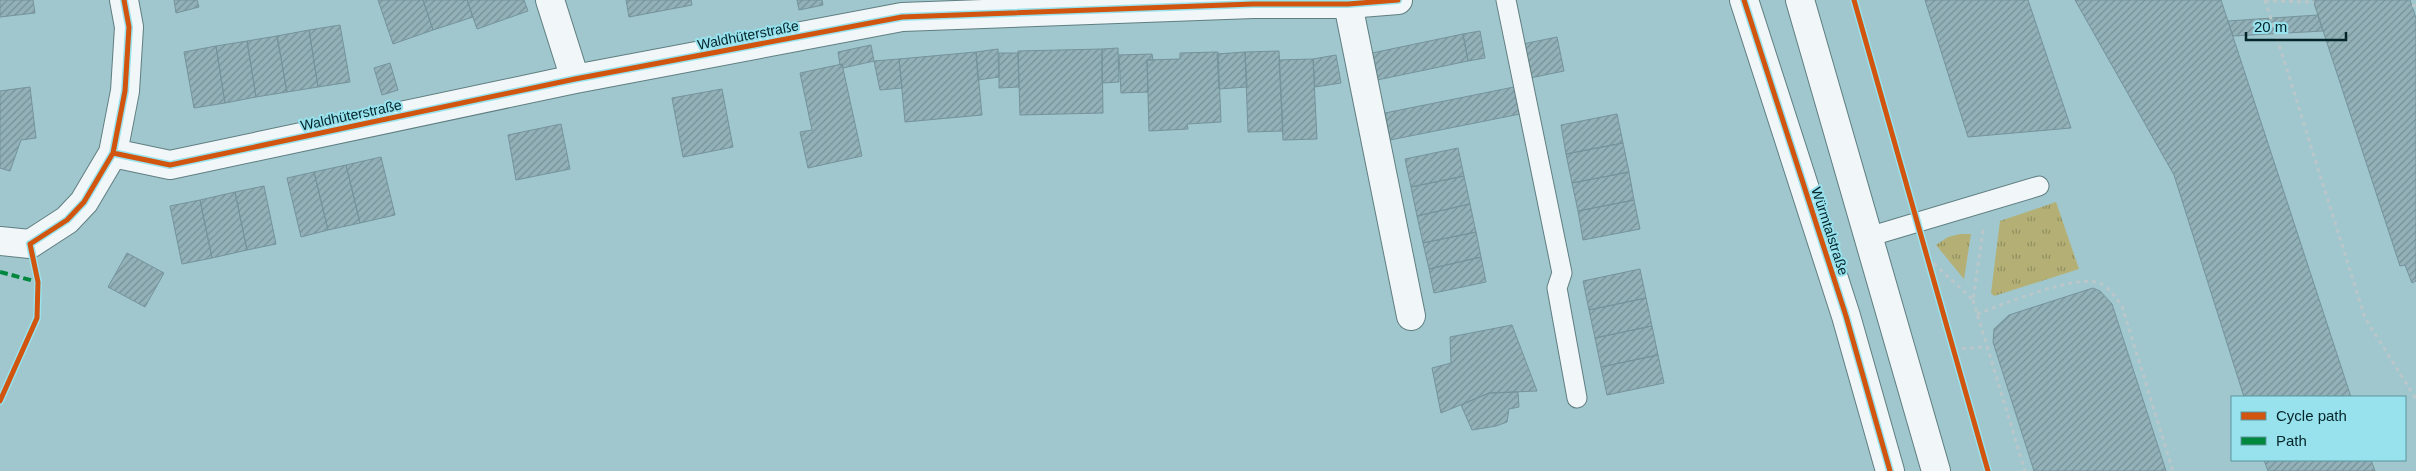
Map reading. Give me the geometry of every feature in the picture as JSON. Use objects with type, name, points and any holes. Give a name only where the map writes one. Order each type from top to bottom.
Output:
[{"type":"street","points":[[0,241],[30,244],[67,220],[84,202],[113,153],[125,91],[129,27],[124,0]]},
{"type":"street","points":[[550,0],[575,80]]},
{"type":"street","name":"Waldhüterstraße","points":[[113,153],[170,165],[575,80],[900,8],[1252,2],[1348,4],[1398,0]]},
{"type":"street","name":"Würmtalstraße","points":[[1744,0],[1846,316],[1890,471]]},
{"type":"street","points":[[1800,0],[1936,471]]},
{"type":"street","points":[[1348,4],[1411,316]]},
{"type":"lane","points":[[1506,0],[1562,273],[1557,288],[1577,398]]},
{"type":"lane","points":[[1868,237],[2039,186]]},
{"type":"path","points":[[2314,2],[2265,0],[2364,318],[2416,399]]},
{"type":"path","points":[[1987,203],[1973,300],[2025,471]]},
{"type":"path","points":[[1928,258],[1973,300]]},
{"type":"path","points":[[1977,314],[2070,282],[2099,282],[2111,290],[2122,306],[2173,471]]},
{"type":"path","points":[[1954,350],[1987,347]]},
{"type":"green space","points":[[2056,202],[2079,269],[1994,296],[1991,293],[2000,221]]},
{"type":"green space","points":[[1971,234],[1964,279],[1936,245],[1948,237]]},
{"type":"building","points":[[0,0],[33,0],[35,13],[0,17]]},
{"type":"building","points":[[174,0],[197,0],[199,7],[176,13]]},
{"type":"building","points":[[378,0],[423,0],[433,30],[393,44]]},
{"type":"building","points":[[423,0],[467,0],[473,17],[433,30]]},
{"type":"building","points":[[467,0],[524,0],[528,11],[477,29]]},
{"type":"building","points":[[626,0],[691,0],[692,5],[629,17]]},
{"type":"building","points":[[797,0],[822,0],[823,5],[799,10]]},
{"type":"building","points":[[1925,0],[2028,0],[2071,128],[1968,137]]},
{"type":"building","points":[[2075,0],[2221,0],[2351,396],[2244,396],[2174,175]]},
{"type":"building","points":[[2313,0],[2410,0],[2416,18],[2416,281],[2412,283],[2405,265],[2400,266]]},
{"type":"building","points":[[2318,15],[2323,31],[2233,36],[2228,21]]},
{"type":"building","points":[[340,25],[350,82],[318,87],[309,30]]},
{"type":"building","points":[[309,30],[318,87],[287,92],[277,36]]},
{"type":"building","points":[[1480,31],[1485,58],[1468,61],[1463,34]]},
{"type":"building","points":[[1463,34],[1468,61],[1377,80],[1372,53]]},
{"type":"building","points":[[277,36],[287,92],[256,97],[247,41]]},
{"type":"building","points":[[1557,37],[1564,71],[1530,78],[1523,44]]},
{"type":"building","points":[[247,41],[256,97],[225,103],[216,46]]},
{"type":"building","points":[[871,45],[874,61],[843,68],[842,64],[840,65],[838,52]]},
{"type":"building","points":[[216,46],[225,103],[194,108],[184,52]]},
{"type":"building","points":[[1118,48],[1119,82],[1102,83],[1102,49]]},
{"type":"building","points":[[998,49],[999,77],[978,80],[976,52]]},
{"type":"building","points":[[1102,49],[1103,113],[1020,115],[1018,51]]},
{"type":"building","points":[[1279,51],[1283,131],[1248,132],[1245,52]]},
{"type":"building","points":[[976,52],[982,115],[905,122],[899,59]]},
{"type":"building","points":[[1218,52],[1221,122],[1187,124],[1188,129],[1149,131],[1147,60],[1180,59],[1180,53]]},
{"type":"building","points":[[1245,52],[1247,87],[1219,89],[1217,54]]},
{"type":"building","points":[[999,53],[1018,53],[1019,87],[999,88]]},
{"type":"building","points":[[1152,54],[1153,60],[1147,60],[1148,92],[1121,93],[1119,55]]},
{"type":"building","points":[[1336,55],[1341,83],[1315,87],[1313,59]]},
{"type":"building","points":[[899,59],[902,88],[880,90],[874,61]]},
{"type":"building","points":[[1313,59],[1317,139],[1283,140],[1279,60]]},
{"type":"building","points":[[390,63],[398,90],[382,95],[374,68]]},
{"type":"building","points":[[842,64],[862,156],[808,168],[800,132],[812,130],[800,73]]},
{"type":"building","points":[[30,87],[36,138],[21,140],[10,171],[0,168],[0,91]]},
{"type":"building","points":[[1514,87],[1520,114],[1390,140],[1385,113]]},
{"type":"building","points":[[722,89],[733,147],[683,157],[672,98]]},
{"type":"building","points":[[1617,114],[1623,143],[1566,154],[1561,125]]},
{"type":"building","points":[[561,124],[570,169],[516,180],[508,135]]},
{"type":"building","points":[[1623,143],[1629,172],[1572,183],[1566,154]]},
{"type":"building","points":[[1458,148],[1464,176],[1411,187],[1405,159]]},
{"type":"building","points":[[381,157],[395,215],[360,223],[346,165]]},
{"type":"building","points":[[346,165],[360,223],[328,230],[314,172]]},
{"type":"building","points":[[314,172],[328,230],[301,237],[287,178]]},
{"type":"building","points":[[1629,172],[1634,200],[1578,211],[1572,183]]},
{"type":"building","points":[[1464,176],[1470,204],[1417,216],[1411,187]]},
{"type":"building","points":[[264,186],[276,244],[247,250],[235,192]]},
{"type":"building","points":[[235,192],[247,250],[212,258],[200,200]]},
{"type":"building","points":[[200,200],[212,258],[182,264],[170,206]]},
{"type":"building","points":[[1634,200],[1640,229],[1583,240],[1578,211]]},
{"type":"building","points":[[1470,204],[1476,232],[1423,243],[1417,216]]},
{"type":"building","points":[[1476,232],[1481,257],[1429,269],[1423,243]]},
{"type":"building","points":[[127,253],[164,273],[145,307],[108,287]]},
{"type":"building","points":[[1481,257],[1486,282],[1434,293],[1429,269]]},
{"type":"building","points":[[1640,269],[1646,298],[1589,310],[1583,281]]},
{"type":"building","points":[[2093,288],[2100,291],[2112,304],[2166,471],[2034,471],[1993,342],[1994,329],[2009,315]]},
{"type":"building","points":[[1646,298],[1652,326],[1595,338],[1589,310]]},
{"type":"building","points":[[1512,325],[1537,391],[1489,393],[1441,413],[1432,368],[1451,363],[1450,337]]},
{"type":"building","points":[[1652,326],[1658,355],[1601,367],[1595,338]]},
{"type":"building","points":[[1658,355],[1664,383],[1607,395],[1601,367]]},
{"type":"building","points":[[1518,392],[1519,407],[1509,409],[1507,422],[1472,430],[1461,405],[1489,393]]},
{"type":"building","points":[[2264,461],[2371,461],[2375,471],[2268,471]]},
{"type":"marked path","points":[[0,272],[38,282]]},
{"type":"cycle path","points":[[30,244],[67,220],[84,202],[113,153],[125,91],[129,27],[124,0]]},
{"type":"cycle path","points":[[113,153],[170,165],[575,79],[902,17],[1253,4],[1348,4],[1398,0]]},
{"type":"cycle path","points":[[1744,0],[1846,316],[1890,471]]},
{"type":"cycle path","points":[[1854,0],[1988,471]]},
{"type":"cycle path","points":[[0,401],[37,318],[38,282],[30,244]]}]
